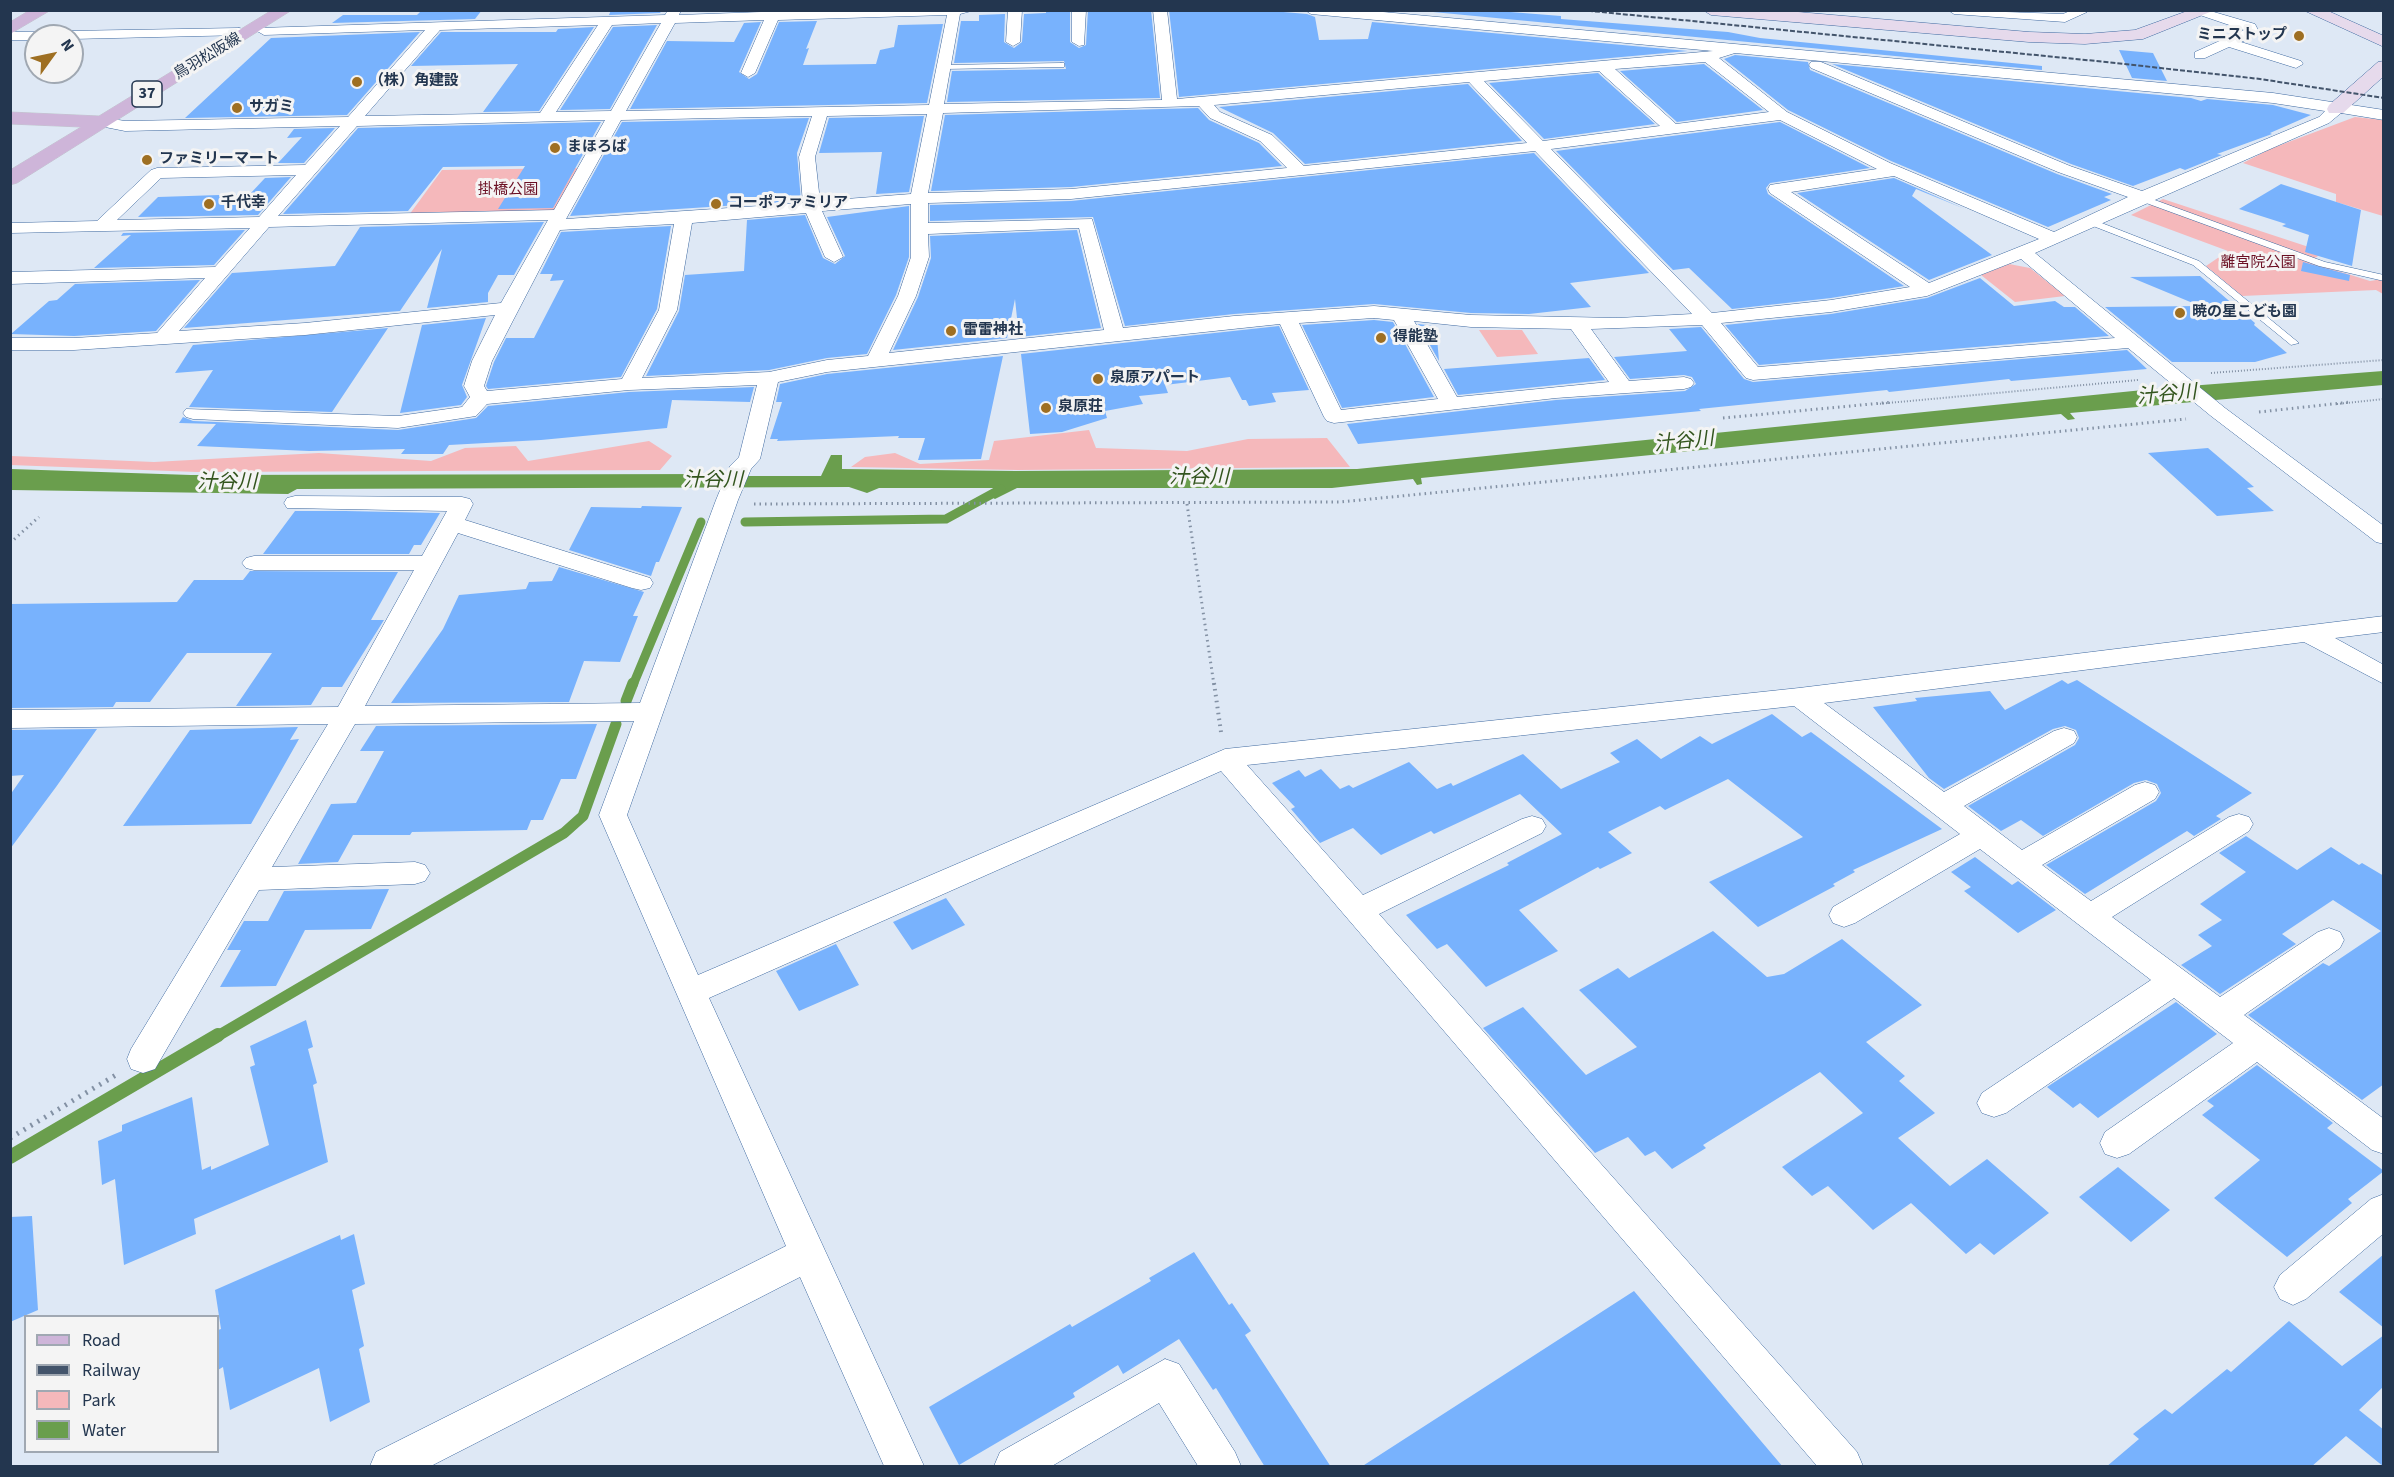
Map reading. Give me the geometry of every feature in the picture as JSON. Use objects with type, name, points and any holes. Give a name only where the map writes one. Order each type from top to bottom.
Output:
[{"type":"main road","points":[[10,29],[43,10]]},
{"type":"main road","name":"鳥羽松阪線","points":[[10,179],[284,10]]},
{"type":"main road","points":[[10,118],[100,122]]},
{"type":"street","points":[[264,31],[607,22],[673,15],[772,17],[833,13],[969,10]]},
{"type":"street","points":[[1013,42],[1015,10]]},
{"type":"street","points":[[1079,10],[1079,42]]},
{"type":"street","points":[[1160,10],[1170,104]]},
{"type":"street","points":[[1311,10],[2242,95],[2384,115]]},
{"type":"street","points":[[1711,10],[1842,16],[2040,37],[2099,38],[2150,32],[2200,11],[2250,27],[2253,32],[2200,55]]},
{"type":"street","points":[[1954,10],[2065,18],[2081,12]]},
{"type":"street","points":[[2311,10],[2384,42]]},
{"type":"street","points":[[875,361],[911,287],[920,257],[919,198],[954,11]]},
{"type":"street","points":[[481,398],[474,386],[482,361],[508,308],[673,15]]},
{"type":"street","points":[[748,73],[772,17]]},
{"type":"street","points":[[545,117],[607,22]]},
{"type":"street","points":[[164,337],[436,26]]},
{"type":"street","points":[[10,36],[239,32]]},
{"type":"street","points":[[2230,43],[2296,64]]},
{"type":"street","points":[[100,122],[124,126],[1170,104],[1708,57],[1730,50]]},
{"type":"street","points":[[1796,56],[2064,169],[2142,197]]},
{"type":"street","points":[[1708,57],[1782,116],[1897,171],[2054,239]]},
{"type":"street","points":[[1602,66],[1674,130]]},
{"type":"street","points":[[193,413],[398,422],[469,412],[481,398],[629,384],[698,384],[769,378],[827,366],[1115,335],[1374,312],[1471,321],[1577,324],[1707,319],[1831,306],[1927,290],[2054,239],[2142,197],[2324,120],[2384,66]]},
{"type":"street","points":[[1473,78],[1707,319],[1753,374],[2132,342]]},
{"type":"street","points":[[1204,102],[1215,115],[1266,138],[1300,171]]},
{"type":"street","points":[[821,111],[807,157],[812,208],[834,256]]},
{"type":"street","points":[[10,228],[265,222],[684,218],[919,198],[1071,194],[1540,146],[1782,116]]},
{"type":"street","points":[[101,226],[157,173],[310,170]]},
{"type":"street","points":[[1897,171],[1776,189],[1927,290]]},
{"type":"street","points":[[629,384],[668,310],[684,218]]},
{"type":"street","points":[[920,229],[1086,223],[1115,335]]},
{"type":"street","points":[[2022,251],[2220,414],[2384,537]]},
{"type":"street","points":[[10,279],[220,272]]},
{"type":"street","points":[[10,344],[74,344],[304,329],[508,308]]},
{"type":"street","points":[[1400,314],[1451,404]]},
{"type":"street","points":[[1287,319],[1334,417],[1556,392],[1684,383]]},
{"type":"street","points":[[1577,324],[1623,387]]},
{"type":"street","points":[[769,378],[749,459],[741,466],[727,502],[614,815],[690,992],[904,1467]]},
{"type":"street","points":[[142,1059],[347,715],[462,504],[295,503]]},
{"type":"street","points":[[451,523],[641,583]]},
{"type":"street","points":[[254,563],[429,563]]},
{"type":"street","points":[[690,992],[1225,758],[1799,698],[2384,624]]},
{"type":"street","points":[[2309,634],[2384,676]]},
{"type":"street","points":[[1799,698],[2384,1139]]},
{"type":"street","points":[[10,719],[652,712]]},
{"type":"street","points":[[1942,806],[2064,737]]},
{"type":"street","points":[[1225,758],[1843,1467]]},
{"type":"street","points":[[2020,864],[2145,792]]},
{"type":"street","points":[[2089,917],[2240,824]]},
{"type":"street","points":[[1358,911],[1532,826]]},
{"type":"street","points":[[1844,915],[1981,835]]},
{"type":"street","points":[[249,879],[415,873]]},
{"type":"street","points":[[2219,1015],[2329,940]]},
{"type":"street","points":[[1994,1103],[2174,981]]},
{"type":"street","points":[[2117,1143],[2257,1044]]},
{"type":"street","points":[[2293,1287],[2384,1210]]},
{"type":"street","points":[[390,1467],[808,1254]]},
{"type":"street","points":[[1014,1467],[1166,1378],[1221,1467]]},
{"type":"lane","points":[[943,67],[1061,65]]},
{"type":"lane","points":[[2142,197],[2312,261],[2384,278]]},
{"type":"lane","points":[[2091,222],[2196,263],[2294,343]]},
{"type":"path","points":[[1723,418],[2384,360]]},
{"type":"path","points":[[727,502],[985,505],[1340,502],[2384,399]]},
{"type":"path","points":[[1186,504],[1225,758]]},
{"type":"path","points":[[10,543],[39,517]]},
{"type":"path","points":[[10,1138],[142,1059]]},
{"type":"green space","points":[[2355,117],[2383,120],[2383,216],[2336,202],[2336,194],[2243,163],[2270,149]]},
{"type":"green space","name":"掛橋公園","points":[[580,168],[554,211],[409,215],[442,170]]},
{"type":"green space","name":"離宮院公園","points":[[2163,199],[2324,252],[2309,262],[2370,281],[2383,279],[2383,294],[2376,290],[2242,296],[2206,266],[2228,251],[2131,215]]},
{"type":"green space","points":[[2009,264],[2030,268],[2065,296],[2015,302],[1981,275]]},
{"type":"green space","points":[[1479,330],[1522,330],[1538,354],[1497,357]]},
{"type":"green space","points":[[1089,430],[1096,448],[1187,451],[1248,439],[1327,438],[1350,467],[1018,470],[851,467],[865,457],[895,453],[920,464],[989,460],[994,441]]},
{"type":"green space","points":[[649,441],[672,456],[660,470],[197,472],[10,465],[11,456],[154,462],[319,453],[431,461],[465,448],[516,446],[528,461]]},
{"type":"water","name":"汁谷川","points":[[2383,371],[2383,385],[2070,413],[2075,419],[2068,420],[2061,414],[1421,478],[1422,484],[1417,485],[1413,479],[1332,488],[1017,488],[995,499],[986,494],[994,488],[879,488],[867,493],[849,487],[297,489],[288,494],[11,490],[11,469],[191,475],[724,474],[821,476],[831,455],[842,455],[842,469],[1016,471],[1357,469],[2163,388]]},
{"type":"building","points":[[422,10],[482,10],[475,19],[332,23],[343,15],[417,15]]},
{"type":"building","points":[[611,10],[662,10],[660,13],[609,15]]},
{"type":"building","points":[[1046,10],[1070,10],[1070,42],[1079,48],[1086,45],[1088,10],[1151,10],[1160,98],[947,102],[952,71],[1066,69],[1064,61],[954,63],[961,21],[979,21],[979,15],[1005,14],[1004,42],[1014,48],[1022,42],[1024,14],[1046,13]]},
{"type":"building","points":[[1169,10],[1260,10],[1307,14],[1315,17],[1319,40],[1368,39],[1372,22],[1688,51],[1179,97]]},
{"type":"building","points":[[1412,10],[1485,10],[1561,16],[1561,19],[1728,32],[1760,38],[2042,66],[2042,70]]},
{"type":"building","points":[[817,21],[806,49],[809,48],[803,65],[876,64],[880,50],[894,47],[898,25],[943,24],[927,103],[630,109],[667,41],[734,42],[744,23],[761,22],[739,72],[749,79],[757,74],[779,22]]},
{"type":"building","points":[[657,25],[610,109],[560,110],[613,27]]},
{"type":"building","points":[[594,27],[539,111],[483,112],[518,64],[411,66],[441,32],[556,32],[558,29]]},
{"type":"building","points":[[420,32],[347,115],[185,118],[271,38]]},
{"type":"building","points":[[2119,50],[2153,53],[2167,81],[2132,78]]},
{"type":"building","points":[[1735,55],[1808,62],[1810,70],[2057,174],[2112,194],[2104,197],[2111,200],[2048,227],[1891,161],[1788,110],[1724,59]]},
{"type":"building","points":[[1704,64],[1763,110],[1677,122],[1620,71]]},
{"type":"building","points":[[1832,64],[2191,98],[2201,101],[2207,99],[2273,105],[2311,115],[2270,133],[2272,134],[2217,154],[2222,155],[2185,170],[2180,168],[2133,186],[2071,164]]},
{"type":"building","points":[[1598,73],[1655,124],[1544,139],[1489,83]]},
{"type":"building","points":[[1468,84],[1522,141],[1305,164],[1273,133],[1219,107]]},
{"type":"building","points":[[1198,108],[1209,120],[1259,143],[1282,166],[1071,187],[931,191],[945,115]]},
{"type":"building","points":[[924,116],[909,192],[876,194],[882,152],[819,153],[829,118]]},
{"type":"building","points":[[809,118],[797,153],[801,201],[570,216],[622,122]]},
{"type":"building","points":[[601,122],[553,208],[498,209],[525,166],[443,167],[408,211],[283,214],[358,128]]},
{"type":"building","points":[[1780,122],[1870,168],[1770,183],[1766,188],[1768,194],[1904,286],[1831,298],[1732,309],[1689,268],[1673,270],[1556,151]]},
{"type":"building","points":[[335,128],[304,163],[278,163],[302,137],[287,138],[294,129]]},
{"type":"building","points":[[1534,153],[1649,273],[1570,283],[1591,307],[1529,314],[1471,313],[1374,304],[1234,314],[1125,326],[1093,217],[930,221],[930,205],[1071,201]]},
{"type":"building","points":[[291,177],[258,215],[138,217],[158,197],[250,194],[265,178]]},
{"type":"building","points":[[1894,178],[1965,209],[1916,189],[1912,196],[1992,255],[1929,280],[1797,193]]},
{"type":"building","points":[[2281,184],[2361,210],[2352,266],[2305,252],[2309,235],[2282,226],[2286,224],[2239,209]]},
{"type":"building","points":[[909,206],[909,257],[896,295],[867,354],[827,358],[769,370],[646,376],[679,311],[685,275],[744,271],[747,220],[805,215],[823,258],[835,264],[845,256],[827,217]]},
{"type":"building","points":[[544,222],[514,275],[498,275],[488,293],[488,302],[427,308],[442,249],[400,311],[184,328],[232,273],[335,266],[360,227]]},
{"type":"building","points":[[671,226],[657,309],[621,377],[488,389],[486,386],[494,362],[506,338],[534,338],[564,280],[550,281],[553,274],[540,274],[561,232]]},
{"type":"building","points":[[245,230],[214,265],[94,268],[131,235],[121,236],[123,233]]},
{"type":"building","points":[[1077,230],[1101,328],[1019,337],[1015,299],[1007,338],[893,350],[918,297],[931,258],[930,236]]},
{"type":"building","points":[[2303,262],[2350,275],[2349,281],[2301,271]]},
{"type":"building","points":[[2200,276],[2287,353],[2255,362],[2172,362],[2105,307],[2200,306],[2130,277]]},
{"type":"building","points":[[1980,278],[2014,306],[2055,301],[2064,307],[2075,307],[2109,336],[1759,365],[1725,325],[1831,314],[1927,298]]},
{"type":"building","points":[[200,280],[156,331],[74,336],[11,334],[49,301],[57,300],[75,284]]},
{"type":"building","points":[[486,318],[462,385],[467,397],[461,405],[400,413],[422,325]]},
{"type":"building","points":[[1374,320],[1393,322],[1434,397],[1342,408],[1302,325]]},
{"type":"building","points":[[1418,324],[1436,326],[1439,361]]},
{"type":"building","points":[[1279,326],[1309,390],[1272,393],[1276,402],[1249,406],[1246,400],[1242,400],[1230,377],[1165,385],[1168,393],[1139,396],[1143,404],[1105,411],[1107,418],[1062,432],[1030,434],[1021,354]]},
{"type":"building","points":[[1701,327],[1744,379],[1753,382],[2127,350],[2147,369],[2011,381],[2009,379],[1889,392],[1887,390],[1699,409],[1701,411],[1358,444],[1347,424],[1556,400],[1685,391],[1696,384],[1692,377],[1684,375],[1630,379],[1614,357],[1687,351],[1669,329]]},
{"type":"building","points":[[388,328],[332,412],[189,407],[213,370],[175,373],[193,345]]},
{"type":"building","points":[[1003,356],[981,459],[918,460],[925,438],[898,438],[899,436],[777,441],[778,439],[770,439],[782,402],[776,402],[780,384],[827,374]]},
{"type":"building","points":[[1589,358],[1605,380],[1458,395],[1444,369]]},
{"type":"building","points":[[754,387],[750,402],[672,400],[667,428],[541,440],[449,445],[443,454],[401,454],[405,449],[309,451],[197,446],[216,424],[179,423],[183,417],[193,421],[398,430],[476,418],[488,406],[629,392]]},
{"type":"building","points":[[2208,448],[2254,487],[2247,488],[2274,511],[2217,516],[2148,453]]},
{"type":"building","points":[[642,506],[682,507],[651,576],[569,550],[591,507],[641,508]]},
{"type":"building","points":[[295,511],[440,513],[421,545],[414,545],[409,554],[263,554]]},
{"type":"building","points":[[559,567],[644,592],[633,616],[638,616],[620,662],[584,661],[569,702],[391,703],[443,629],[459,595],[526,589],[529,582],[552,581]]},
{"type":"building","points":[[250,571],[398,572],[371,620],[384,620],[342,687],[322,687],[311,705],[236,706],[272,653],[187,653],[150,702],[116,702],[113,707],[10,708],[10,604],[177,602],[194,580],[243,580]]},
{"type":"building","points":[[2062,680],[2068,684],[2077,680],[2252,793],[2216,816],[2221,819],[2194,836],[2187,831],[2085,894],[2046,865],[2156,801],[2161,793],[2157,784],[2146,780],[2134,783],[2043,836],[2021,820],[2001,831],[1968,806],[2075,745],[2079,738],[2076,730],[2065,726],[2053,729],[1944,789],[1929,778],[1873,707],[1917,701],[1915,698],[1990,691],[2005,710]]},
{"type":"building","points":[[1772,714],[1802,737],[1811,732],[1942,829],[1853,870],[1855,872],[1833,884],[1835,886],[1758,927],[1709,882],[1803,837],[1728,779],[1665,810],[1660,806],[1608,832],[1632,853],[1600,869],[1598,867],[1519,910],[1558,951],[1486,987],[1447,944],[1437,949],[1406,915],[1509,865],[1507,863],[1562,834],[1520,794],[1434,834],[1431,831],[1381,855],[1353,828],[1320,843],[1291,809],[1295,807],[1272,783],[1299,770],[1305,777],[1321,769],[1340,789],[1349,785],[1353,788],[1409,762],[1437,789],[1451,783],[1453,786],[1523,754],[1561,789],[1620,762],[1610,753],[1637,739],[1661,759],[1700,736],[1712,744]]},
{"type":"building","points":[[597,724],[576,779],[561,779],[543,820],[531,820],[527,830],[353,835],[338,862],[298,864],[331,804],[356,803],[384,751],[360,751],[376,726]]},
{"type":"building","points":[[298,727],[290,740],[299,739],[251,824],[123,826],[190,730]]},
{"type":"building","points":[[97,729],[10,849],[10,795],[24,775],[10,776],[10,730]]},
{"type":"building","points":[[2246,836],[2297,870],[2331,847],[2359,865],[2362,863],[2384,876],[2384,1084],[2362,1100],[2248,1015],[2323,963],[2329,966],[2381,931],[2333,900],[2282,934],[2296,944],[2220,994],[2181,965],[2212,946],[2198,935],[2222,920],[2200,904],[2246,872],[2219,853]]},
{"type":"building","points":[[1975,857],[2012,885],[2018,881],[2056,910],[2018,933],[1964,891],[1971,887],[1951,872]]},
{"type":"building","points":[[389,889],[371,929],[305,930],[276,986],[220,987],[241,950],[227,950],[244,921],[268,921],[284,891]]},
{"type":"building","points":[[946,898],[965,925],[912,950],[893,922]]},
{"type":"building","points":[[1713,931],[1767,977],[1784,974],[1842,939],[1922,1005],[1866,1042],[1905,1076],[1899,1081],[1935,1113],[1898,1138],[1950,1186],[1987,1159],[2049,1213],[1994,1255],[1980,1243],[1966,1254],[1911,1203],[1873,1230],[1828,1186],[1812,1196],[1782,1167],[1863,1113],[1820,1072],[1703,1145],[1706,1148],[1672,1169],[1655,1151],[1645,1156],[1628,1137],[1595,1153],[1483,1028],[1523,1007],[1586,1075],[1637,1047],[1579,990],[1618,968],[1629,978]]},
{"type":"building","points":[[836,944],[859,985],[799,1011],[776,971]]},
{"type":"building","points":[[2176,1002],[2217,1034],[2098,1118],[2080,1103],[2073,1108],[2047,1087]]},
{"type":"building","points":[[306,1020],[313,1047],[308,1049],[317,1083],[313,1085],[328,1162],[194,1219],[196,1234],[124,1265],[115,1179],[102,1185],[98,1141],[122,1131],[122,1125],[192,1097],[202,1170],[211,1166],[211,1170],[269,1145],[250,1067],[255,1065],[250,1046]]},
{"type":"building","points":[[2257,1065],[2333,1123],[2327,1128],[2384,1171],[2348,1199],[2352,1203],[2287,1257],[2214,1198],[2260,1160],[2202,1115],[2214,1106],[2207,1101]]},
{"type":"building","points":[[2118,1167],[2170,1210],[2131,1242],[2079,1197]]},
{"type":"building","points":[[32,1216],[38,1310],[10,1322],[10,1217]]},
{"type":"building","points":[[354,1234],[365,1284],[352,1290],[364,1346],[359,1349],[370,1402],[330,1422],[319,1368],[230,1410],[223,1367],[219,1369],[219,1330],[221,1329],[215,1290],[340,1235],[341,1240]]},
{"type":"building","points":[[1194,1252],[1229,1305],[1232,1303],[1251,1331],[1245,1335],[1331,1467],[1265,1467],[1216,1388],[1213,1390],[1179,1339],[1123,1374],[1118,1365],[1073,1393],[1075,1397],[959,1465],[929,1407],[1070,1324],[1072,1327],[1151,1281],[1149,1278]]},
{"type":"building","points":[[2384,1254],[2384,1328],[2339,1292]]},
{"type":"building","points":[[1634,1291],[1783,1467],[1361,1467]]},
{"type":"building","points":[[2289,1321],[2342,1366],[2384,1335],[2384,1386],[2359,1410],[2384,1430],[2384,1467],[2346,1436],[2311,1467],[2106,1467],[2139,1439],[2133,1434],[2165,1409],[2172,1414],[2227,1369],[2231,1372]]},
{"type":"waterway","points":[[745,522],[946,519],[1001,489]]},
{"type":"waterway","points":[[633,685],[701,522]]},
{"type":"waterway","points":[[626,701],[633,683]]},
{"type":"waterway","points":[[216,1037],[564,833],[583,816],[616,724]]},
{"type":"waterway","points":[[10,1157],[218,1035]]},
{"type":"railway","points":[[1581,10],[2106,62],[2260,79],[2384,98]]},
{"type":"place","name":"ミニストップ","points":[[2299,36]]},
{"type":"place","name":"（株）角建設","points":[[357,82]]},
{"type":"place","name":"サガミ","points":[[237,108]]},
{"type":"place","name":"まほろば","points":[[555,148]]},
{"type":"place","name":"ファミリーマート","points":[[147,160]]},
{"type":"place","name":"千代幸","points":[[209,204]]},
{"type":"place","name":"コーポファミリア","points":[[716,204]]},
{"type":"place","name":"暁の星こども園","points":[[2180,313]]},
{"type":"place","name":"雷雷神社","points":[[951,331]]},
{"type":"place","name":"得能塾","points":[[1381,338]]},
{"type":"place","name":"泉原アパート","points":[[1098,379]]},
{"type":"place","name":"泉原荘","points":[[1046,408]]}]
